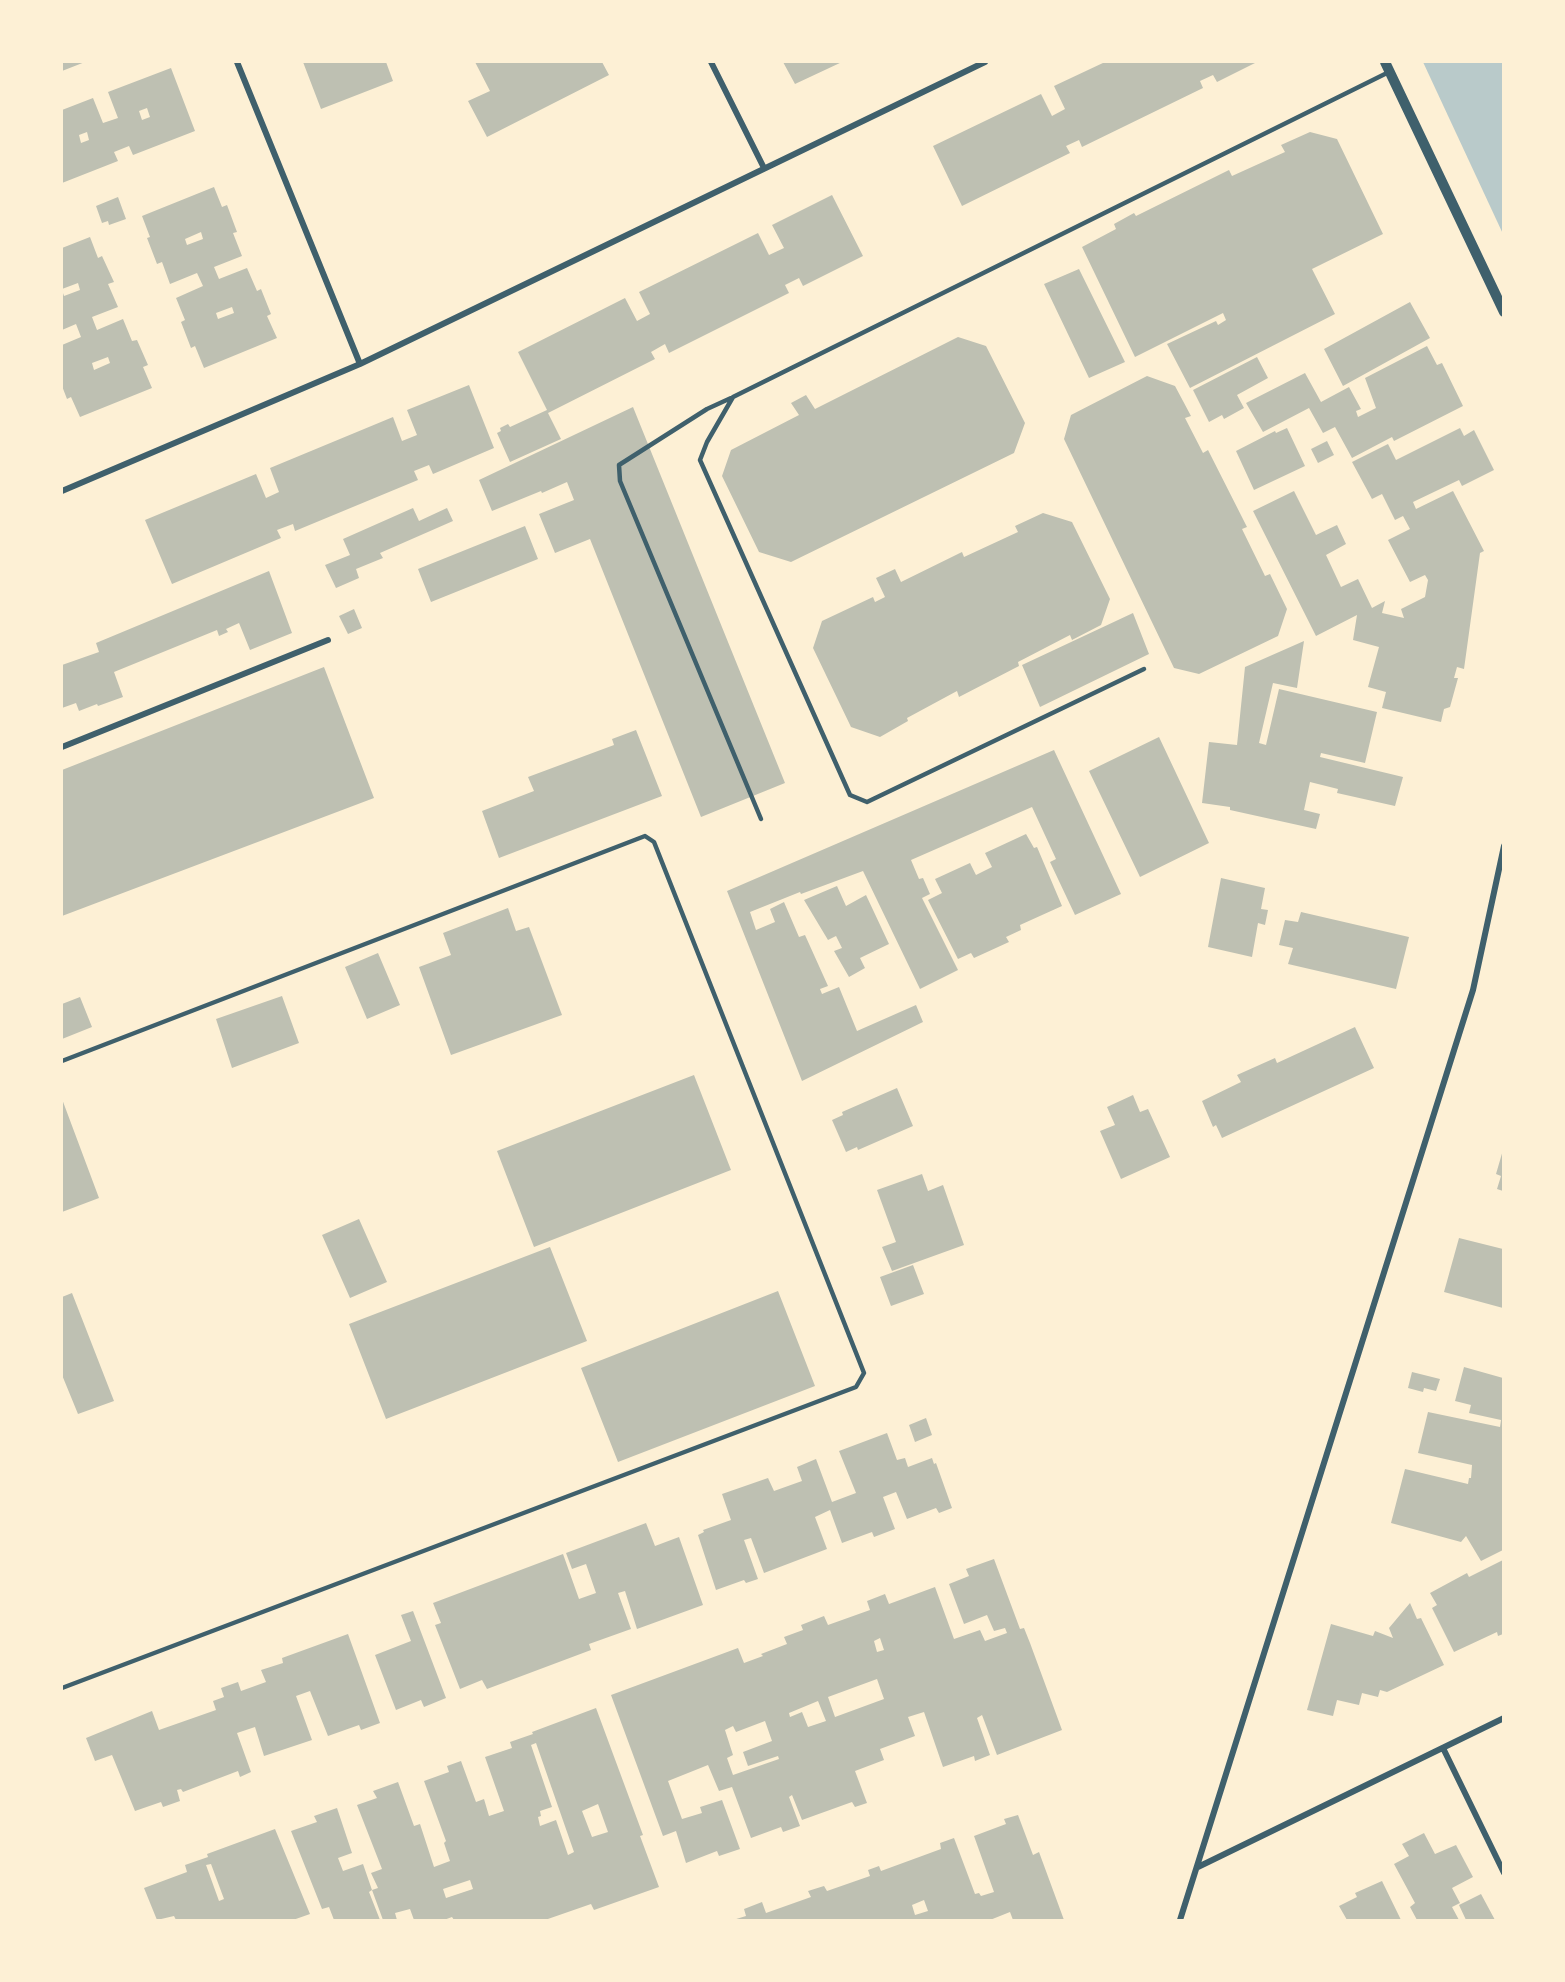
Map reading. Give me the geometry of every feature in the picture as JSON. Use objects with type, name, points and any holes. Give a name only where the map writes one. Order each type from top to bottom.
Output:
[{"type":"street","points":[[237,62],[360,364]]},
{"type":"street","points":[[711,62],[764,168]]},
{"type":"street","points":[[62,491],[360,364],[985,62]]},
{"type":"street","points":[[1387,67],[1502,307]]},
{"type":"street","points":[[62,747],[328,640]]},
{"type":"street","points":[[1180,1920],[1473,990],[1503,846]]},
{"type":"street","points":[[1198,1867],[1503,1718]]},
{"type":"street","points":[[1443,1748],[1503,1873]]},
{"type":"lane","points":[[761,819],[620,481],[619,465],[707,409],[1387,67]]},
{"type":"lane","points":[[733,397],[707,442],[700,460],[850,795],[867,802],[1144,669]]},
{"type":"lane","points":[[62,1061],[645,836],[654,842],[864,1373],[856,1387],[62,1688]]},
{"type":"shaded area","points":[[1423,62],[1503,62],[1503,234]]},
{"type":"building","points":[[62,62],[85,62],[62,71]]},
{"type":"building","points":[[303,62],[386,62],[393,81],[321,109]]},
{"type":"building","points":[[475,62],[602,62],[609,75],[487,137],[468,101],[490,91]]},
{"type":"building","points":[[783,62],[842,62],[795,84]]},
{"type":"building","points":[[1105,62],[1257,62],[1217,82],[1213,75],[1200,81],[1203,88],[1082,147],[1079,140],[1066,146],[1070,153],[962,206],[933,146],[1041,94],[1052,116],[1065,109],[1054,86]]},
{"type":"building","points":[[171,68],[195,131],[133,155],[129,146],[114,152],[118,161],[62,183],[62,110],[93,98],[103,123],[118,118],[108,92]],"holes":[[[147,108],[150,117],[142,120],[139,111]],[[87,132],[89,140],[81,143],[79,135]]]},
{"type":"building","points":[[1310,132],[1337,139],[1383,234],[1312,269],[1335,314],[1190,388],[1167,344],[1216,321],[1218,325],[1226,320],[1223,313],[1135,357],[1082,247],[1116,229],[1114,224],[1134,213],[1136,216],[1229,170],[1232,176],[1285,152],[1281,145]]},
{"type":"building","points":[[214,187],[222,207],[227,205],[237,232],[233,233],[242,256],[214,267],[219,279],[247,268],[257,291],[261,289],[271,314],[267,316],[277,338],[204,368],[195,346],[191,348],[181,322],[185,320],[176,298],[203,286],[197,273],[170,284],[162,262],[157,264],[142,216]],"holes":[[[201,232],[203,239],[187,245],[185,239]],[[232,307],[234,313],[218,319],[216,313]]]},
{"type":"building","points":[[832,195],[863,256],[803,286],[799,278],[785,285],[789,293],[669,353],[665,344],[651,352],[655,359],[548,413],[561,439],[510,462],[497,433],[501,431],[500,428],[508,424],[510,427],[547,410],[518,352],[625,298],[637,321],[650,314],[639,292],[758,233],[769,255],[784,248],[772,225]]},
{"type":"building","points":[[118,197],[126,219],[109,225],[108,221],[102,223],[96,206]]},
{"type":"building","points":[[90,237],[98,258],[102,256],[114,282],[108,284],[118,307],[92,317],[97,330],[123,319],[132,341],[137,340],[148,365],[143,367],[152,388],[80,417],[71,397],[67,399],[62,386],[62,345],[81,337],[76,324],[62,330],[62,290],[64,296],[80,290],[78,283],[62,289],[62,248]],"holes":[[[108,357],[110,363],[94,370],[92,363]]]},
{"type":"building","points":[[1079,269],[1125,362],[1089,378],[1044,284]]},
{"type":"building","points":[[1410,302],[1430,338],[1343,386],[1324,349]]},
{"type":"building","points":[[958,337],[986,346],[1025,423],[1014,453],[791,562],[759,552],[722,476],[731,450],[799,415],[791,403],[806,395],[815,409]]},
{"type":"building","points":[[1427,346],[1437,365],[1442,363],[1463,406],[1394,441],[1392,437],[1352,458],[1335,427],[1323,433],[1309,408],[1263,432],[1246,403],[1305,373],[1321,402],[1349,387],[1361,409],[1356,411],[1358,417],[1376,408],[1365,378]]},
{"type":"building","points":[[1257,357],[1268,378],[1237,395],[1244,408],[1224,419],[1222,415],[1209,422],[1193,390]]},
{"type":"building","points":[[1147,376],[1175,386],[1191,416],[1185,418],[1203,453],[1208,450],[1247,527],[1242,529],[1265,576],[1270,574],[1287,609],[1278,636],[1199,674],[1174,668],[1064,439],[1071,415]]},
{"type":"building","points":[[469,385],[494,448],[433,474],[429,465],[414,471],[418,480],[295,531],[293,524],[277,530],[281,538],[172,584],[145,520],[256,474],[266,498],[279,492],[270,468],[393,417],[402,441],[417,435],[407,410]]},
{"type":"building","points":[[633,407],[785,783],[701,817],[590,539],[555,553],[539,514],[574,500],[567,482],[492,511],[479,480]]},
{"type":"building","points":[[1287,428],[1305,466],[1254,490],[1236,451],[1275,431],[1276,433]]},
{"type":"building","points":[[1460,428],[1464,436],[1474,430],[1494,470],[1462,486],[1459,480],[1413,502],[1416,509],[1453,491],[1484,551],[1480,553],[1464,669],[1457,667],[1454,678],[1458,678],[1450,707],[1444,709],[1441,722],[1382,708],[1386,692],[1368,687],[1379,647],[1353,640],[1357,615],[1316,636],[1253,511],[1294,491],[1316,535],[1337,525],[1346,544],[1326,555],[1341,587],[1358,579],[1372,608],[1385,601],[1382,613],[1404,618],[1401,609],[1425,597],[1428,580],[1425,575],[1410,582],[1388,540],[1410,529],[1403,516],[1395,520],[1382,494],[1372,499],[1352,462],[1388,444],[1396,460]]},
{"type":"building","points":[[1327,441],[1334,455],[1318,463],[1311,449]]},
{"type":"building","points":[[413,508],[419,521],[447,508],[453,521],[380,553],[383,558],[356,569],[359,578],[336,588],[325,565],[350,555],[343,539]]},
{"type":"building","points":[[1043,513],[1072,522],[1110,599],[1101,625],[1072,640],[1070,635],[1018,662],[1019,666],[959,697],[957,691],[907,718],[908,721],[880,737],[851,727],[813,648],[822,621],[873,597],[875,602],[885,597],[876,578],[895,569],[901,582],[962,552],[964,557],[1018,532],[1015,526]]},
{"type":"building","points":[[525,526],[538,559],[431,602],[418,569]]},
{"type":"building","points":[[269,571],[292,633],[250,650],[239,623],[226,629],[228,632],[219,636],[217,630],[114,672],[123,697],[79,711],[76,703],[62,708],[62,665],[99,652],[96,643]]},
{"type":"building","points":[[354,609],[362,628],[348,634],[339,616]]},
{"type":"building","points":[[1133,613],[1149,654],[1040,707],[1022,665]]},
{"type":"building","points":[[1304,641],[1297,688],[1273,683],[1259,743],[1266,745],[1279,689],[1377,712],[1365,763],[1321,753],[1320,757],[1403,777],[1395,806],[1337,793],[1338,789],[1310,782],[1304,810],[1320,814],[1316,829],[1230,810],[1230,807],[1202,803],[1209,742],[1237,745],[1245,667]]},
{"type":"building","points":[[324,667],[374,798],[62,916],[62,770]]},
{"type":"building","points":[[636,730],[662,796],[499,858],[482,811],[534,791],[528,777],[614,745],[612,739]]},
{"type":"building","points":[[1159,737],[1209,843],[1140,877],[1089,771]]},
{"type":"building","points":[[1054,750],[1121,894],[1075,915],[1050,862],[1056,859],[1032,807],[911,860],[919,879],[923,878],[930,894],[922,898],[958,970],[920,989],[863,871],[750,912],[756,930],[775,922],[770,909],[784,902],[799,937],[805,935],[828,986],[820,989],[822,994],[839,987],[857,1031],[916,1005],[923,1022],[802,1081],[727,891]]},
{"type":"building","points":[[1026,834],[1034,848],[1037,847],[1062,906],[1020,925],[1021,930],[1006,937],[1009,942],[974,958],[971,953],[958,959],[928,900],[942,893],[935,879],[970,863],[976,875],[992,867],[985,853]]},
{"type":"building","points":[[1221,878],[1265,888],[1261,909],[1268,910],[1265,925],[1258,923],[1252,957],[1208,947]]},
{"type":"building","points":[[837,886],[846,906],[866,895],[889,944],[860,958],[865,968],[849,977],[834,951],[842,948],[836,936],[828,940],[804,900]]},
{"type":"building","points":[[508,908],[516,931],[529,927],[562,1015],[451,1055],[419,967],[451,955],[443,933]]},
{"type":"building","points":[[1301,912],[1409,937],[1396,989],[1288,964],[1293,948],[1279,945],[1285,920],[1298,922]]},
{"type":"building","points":[[378,953],[400,1005],[367,1019],[345,967]]},
{"type":"building","points":[[282,996],[299,1043],[232,1068],[216,1019]]},
{"type":"building","points":[[80,997],[92,1027],[62,1039],[62,1004]]},
{"type":"building","points":[[1355,1027],[1374,1068],[1222,1138],[1216,1125],[1213,1127],[1202,1101],[1241,1082],[1237,1075],[1275,1058],[1277,1063]]},
{"type":"building","points":[[694,1075],[731,1170],[534,1247],[497,1151]]},
{"type":"building","points":[[897,1088],[913,1126],[858,1150],[857,1147],[846,1152],[832,1120],[843,1115],[842,1112]]},
{"type":"building","points":[[1133,1095],[1140,1112],[1148,1109],[1170,1157],[1121,1179],[1100,1131],[1115,1125],[1107,1107]]},
{"type":"building","points":[[62,1099],[99,1198],[62,1212]]},
{"type":"building","points":[[1503,1150],[1503,1191],[1497,1189],[1501,1176],[1496,1174]]},
{"type":"building","points":[[922,1174],[928,1191],[943,1185],[964,1245],[892,1271],[882,1247],[896,1242],[877,1190]]},
{"type":"building","points":[[359,1219],[387,1282],[350,1298],[322,1235]]},
{"type":"building","points":[[1459,1238],[1503,1249],[1503,1308],[1444,1292]]},
{"type":"building","points":[[550,1247],[587,1341],[386,1419],[349,1324]]},
{"type":"building","points":[[913,1265],[924,1294],[891,1306],[880,1277]]},
{"type":"building","points":[[778,1291],[815,1386],[618,1462],[581,1368]]},
{"type":"building","points":[[72,1293],[114,1401],[78,1414],[62,1375],[62,1297]]},
{"type":"building","points":[[1464,1367],[1503,1378],[1503,1550],[1481,1561],[1466,1536],[1461,1542],[1391,1523],[1405,1469],[1468,1484],[1471,1478],[1472,1465],[1418,1453],[1428,1412],[1500,1427],[1501,1420],[1469,1413],[1471,1405],[1455,1401]]},
{"type":"building","points":[[1412,1372],[1440,1379],[1436,1391],[1424,1388],[1423,1392],[1408,1388]]},
{"type":"building","points":[[926,1418],[932,1435],[915,1442],[909,1425]]},
{"type":"building","points":[[887,1433],[897,1460],[905,1458],[908,1467],[932,1458],[934,1464],[936,1463],[952,1508],[939,1513],[936,1508],[907,1519],[896,1492],[883,1497],[895,1529],[874,1537],[872,1532],[842,1543],[830,1510],[815,1517],[827,1549],[764,1573],[751,1538],[744,1540],[758,1579],[746,1583],[744,1580],[716,1590],[698,1535],[704,1532],[703,1530],[731,1520],[722,1494],[768,1478],[774,1491],[802,1481],[797,1467],[816,1459],[832,1502],[856,1493],[839,1451]]},
{"type":"building","points":[[646,1523],[655,1546],[679,1537],[703,1605],[637,1629],[625,1591],[618,1593],[631,1629],[589,1644],[591,1650],[487,1689],[482,1680],[460,1689],[435,1625],[441,1623],[433,1603],[563,1554],[579,1599],[596,1593],[586,1564],[572,1569],[566,1553]]},
{"type":"building","points":[[994,1559],[1020,1629],[1024,1628],[1030,1643],[1062,1730],[997,1755],[982,1715],[977,1718],[990,1755],[975,1761],[974,1756],[943,1767],[924,1712],[908,1717],[915,1736],[880,1749],[884,1760],[855,1771],[867,1803],[855,1807],[852,1802],[802,1820],[792,1795],[789,1797],[800,1826],[783,1832],[781,1827],[751,1838],[732,1787],[719,1791],[708,1765],[668,1781],[682,1819],[702,1813],[700,1807],[722,1800],[740,1849],[719,1856],[717,1851],[686,1863],[676,1831],[663,1836],[611,1695],[738,1648],[744,1663],[763,1656],[761,1654],[787,1644],[784,1637],[803,1630],[801,1625],[824,1616],[828,1625],[870,1610],[867,1601],[885,1594],[889,1604],[935,1587],[954,1639],[980,1630],[985,1641],[1007,1633],[1005,1628],[994,1631],[987,1615],[964,1624],[949,1584],[969,1576],[966,1569]],"holes":[[[880,1638],[884,1650],[877,1652],[874,1641]],[[877,1679],[884,1699],[835,1717],[828,1697]],[[818,1701],[826,1721],[808,1727],[802,1712],[790,1717],[789,1713]],[[765,1721],[772,1741],[743,1752],[748,1766],[778,1756],[779,1759],[733,1775],[727,1758],[733,1755],[725,1730],[733,1726],[736,1732]]]},
{"type":"building","points":[[1503,1560],[1503,1634],[1498,1636],[1497,1632],[1454,1652],[1432,1608],[1437,1605],[1430,1593],[1467,1573],[1469,1577]]},
{"type":"building","points":[[1410,1603],[1417,1619],[1421,1618],[1444,1665],[1387,1692],[1380,1690],[1378,1697],[1362,1693],[1359,1705],[1337,1700],[1333,1716],[1307,1710],[1331,1624],[1373,1636],[1375,1631],[1393,1638],[1389,1628]]},
{"type":"building","points":[[413,1611],[446,1698],[424,1707],[421,1700],[396,1710],[375,1655],[411,1641],[401,1615]]},
{"type":"building","points":[[348,1634],[380,1723],[361,1730],[359,1725],[328,1736],[310,1691],[296,1696],[312,1740],[264,1756],[255,1727],[237,1733],[251,1772],[240,1777],[238,1771],[183,1792],[181,1789],[177,1790],[180,1801],[163,1807],[161,1802],[135,1811],[112,1755],[95,1761],[86,1738],[152,1711],[159,1730],[216,1710],[213,1701],[224,1697],[221,1688],[238,1682],[241,1691],[266,1682],[261,1670],[283,1663],[282,1658]]},
{"type":"building","points":[[596,1708],[643,1835],[640,1836],[659,1887],[594,1910],[591,1904],[545,1920],[454,1920],[452,1917],[444,1920],[414,1920],[410,1909],[395,1913],[397,1920],[383,1920],[372,1890],[378,1888],[371,1873],[382,1869],[357,1805],[377,1798],[373,1791],[398,1782],[414,1826],[420,1824],[434,1867],[450,1861],[444,1843],[446,1841],[424,1781],[449,1772],[447,1766],[461,1761],[476,1802],[484,1799],[489,1816],[504,1811],[485,1757],[512,1748],[510,1742],[533,1734],[532,1732]],"holes":[[[536,1743],[574,1852],[568,1855],[556,1820],[540,1826],[538,1817],[541,1816],[540,1811],[552,1807],[531,1745]],[[598,1804],[608,1832],[592,1837],[582,1811]],[[470,1880],[473,1889],[446,1898],[443,1889]]]},
{"type":"building","points":[[337,1808],[352,1853],[338,1858],[343,1871],[363,1864],[372,1890],[369,1892],[380,1920],[334,1920],[329,1907],[322,1909],[291,1831],[317,1822],[314,1816]]},
{"type":"building","points":[[1018,1815],[1033,1855],[1039,1852],[1064,1920],[1013,1920],[1010,1912],[990,1920],[733,1920],[746,1916],[744,1909],[762,1902],[766,1913],[811,1897],[808,1891],[824,1886],[827,1891],[870,1876],[868,1870],[879,1866],[881,1871],[941,1849],[940,1843],[954,1838],[975,1894],[979,1893],[981,1896],[994,1892],[974,1836],[1006,1824],[1004,1819]],"holes":[[[924,1900],[928,1911],[915,1915],[912,1905]]]},
{"type":"building","points":[[275,1829],[310,1914],[293,1920],[176,1920],[174,1916],[157,1920],[144,1888],[187,1872],[185,1865],[208,1857],[207,1854]],"holes":[[[211,1864],[224,1899],[219,1901],[206,1865]]]},
{"type":"building","points":[[1424,1833],[1435,1854],[1456,1845],[1473,1877],[1452,1888],[1460,1903],[1452,1907],[1459,1920],[1417,1920],[1410,1907],[1415,1903],[1394,1864],[1409,1856],[1402,1844]]},
{"type":"building","points":[[1382,1881],[1401,1920],[1347,1920],[1339,1906],[1357,1897],[1355,1893]]},
{"type":"building","points":[[1481,1894],[1495,1920],[1466,1920],[1459,1905]]}]
